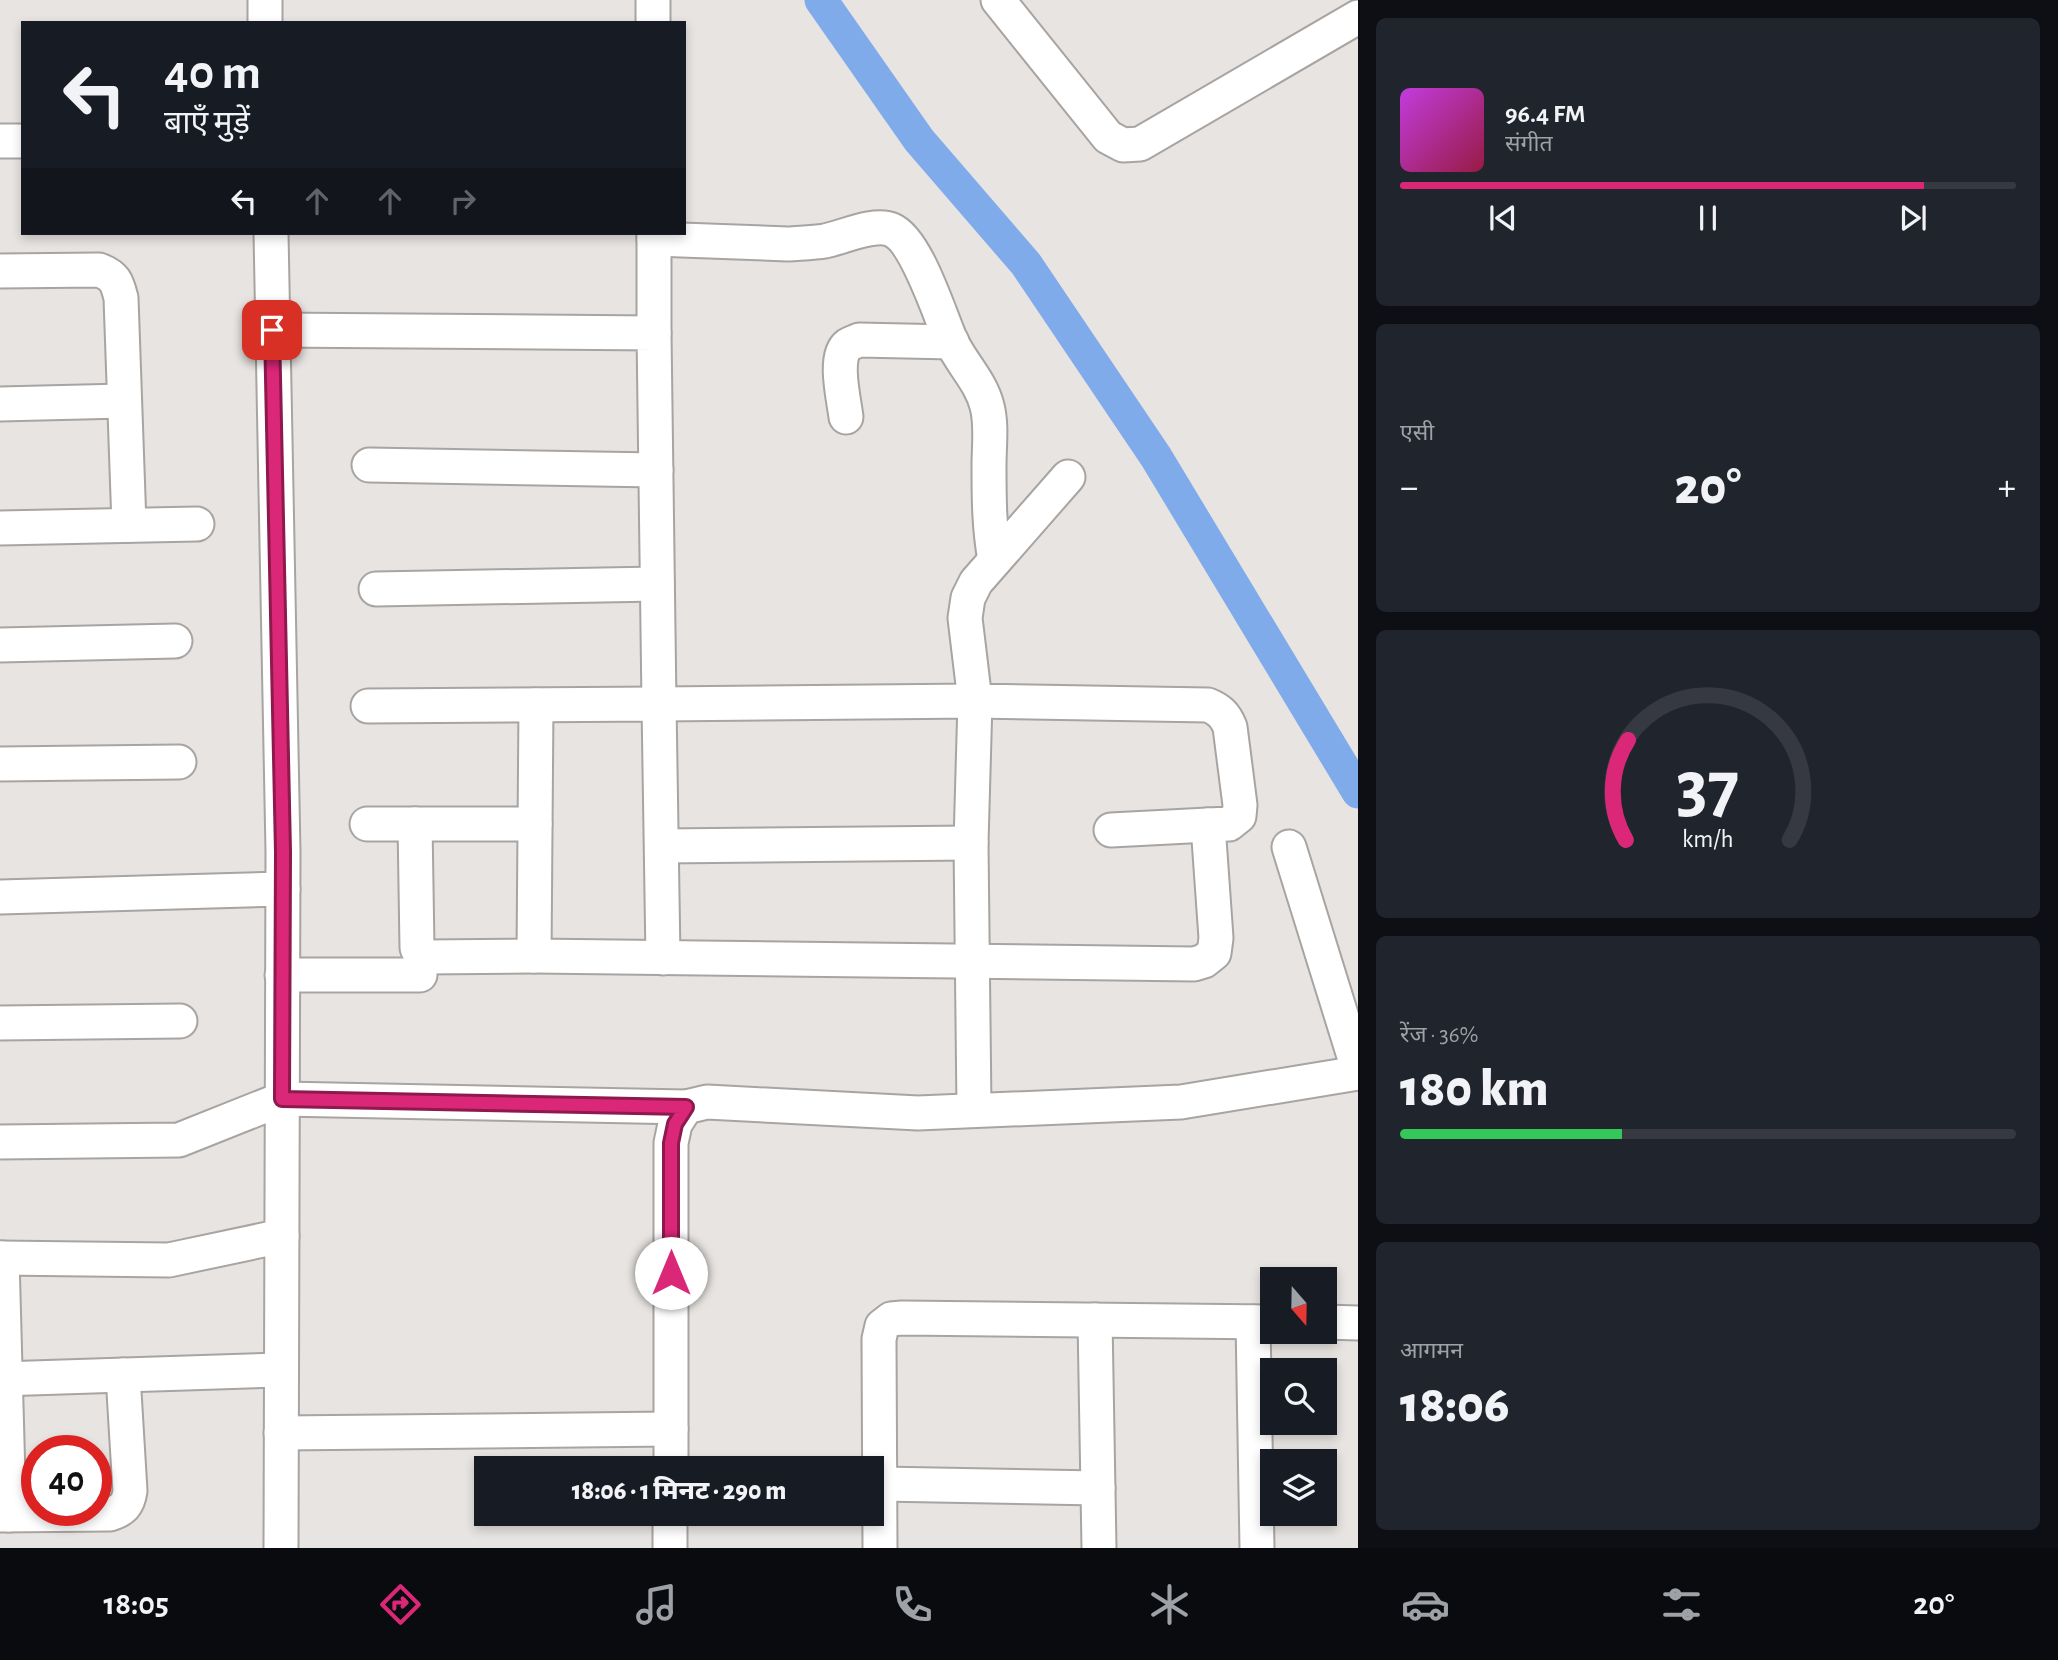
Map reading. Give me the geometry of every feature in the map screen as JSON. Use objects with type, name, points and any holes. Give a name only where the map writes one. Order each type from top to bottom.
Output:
[{"type":"street","points":[[264,0],[265,21]]},
{"type":"street","points":[[653,0],[653,21]]},
{"type":"street","points":[[998,0],[1108,137],[1123,145],[1140,144],[1358,17]]},
{"type":"street","points":[[0,141],[21,141]]},
{"type":"street","points":[[663,958],[654,236],[788,244],[825,241],[882,227],[894,230],[903,238],[920,267],[952,342],[987,405],[990,425],[989,527],[995,560]]},
{"type":"street","points":[[271,235],[283,889],[281,1548]]},
{"type":"street","points":[[0,271],[99,270],[110,274],[117,283],[121,298],[129,525]]},
{"type":"street","points":[[272,330],[654,332]]},
{"type":"street","points":[[846,417],[840,370],[841,355],[846,346],[859,340],[952,342]]},
{"type":"street","points":[[0,404],[124,401]]},
{"type":"street","points":[[369,465],[656,470]]},
{"type":"street","points":[[974,1109],[971,842],[975,701],[965,618],[968,598],[976,582],[1068,477]]},
{"type":"street","points":[[0,528],[197,524]]},
{"type":"street","points":[[376,589],[657,584]]},
{"type":"street","points":[[0,645],[175,641]]},
{"type":"street","points":[[368,706],[975,701],[1208,705],[1226,716],[1230,727],[1240,805],[1238,817],[1229,824],[1111,830]]},
{"type":"street","points":[[534,956],[536,705]]},
{"type":"street","points":[[0,764],[179,762]]},
{"type":"street","points":[[367,824],[535,824]]},
{"type":"street","points":[[415,824],[417,948],[420,954],[426,957],[1194,964],[1204,961],[1214,953],[1216,938],[1208,825]]},
{"type":"street","points":[[662,846],[971,842]]},
{"type":"street","points":[[0,1142],[179,1140],[282,1099],[686,1107],[707,1102],[918,1113],[1181,1102],[1358,1071],[1289,847]]},
{"type":"street","points":[[0,897],[283,889]]},
{"type":"street","points":[[282,975],[420,975]]},
{"type":"street","points":[[0,1023],[180,1021]]},
{"type":"street","points":[[671,1456],[671,1143],[675,1124],[686,1107]]},
{"type":"street","points":[[123,1375],[130,1491],[128,1502],[121,1510],[110,1514],[4,1515],[1,1258],[169,1259],[282,1236]]},
{"type":"street","points":[[880,1456],[879,1339],[882,1326],[891,1319],[1260,1322]]},
{"type":"street","points":[[1095,1320],[1099,1548]]},
{"type":"street","points":[[1337,1322],[1358,1323]]},
{"type":"street","points":[[1257,1548],[1262,1344]]},
{"type":"street","points":[[3,1378],[282,1370]]},
{"type":"street","points":[[281,1433],[671,1429]]},
{"type":"street","points":[[884,1484],[1098,1488]]},
{"type":"street","points":[[670,1526],[670,1548]]},
{"type":"street","points":[[880,1526],[880,1548]]},
{"type":"waterway","points":[[821,0],[919,140],[1026,264],[1156,457],[1358,792]]},
{"type":"route","points":[[272,330],[283,852],[282,1099],[686,1107],[675,1124],[671,1143],[671,1273]]}]
